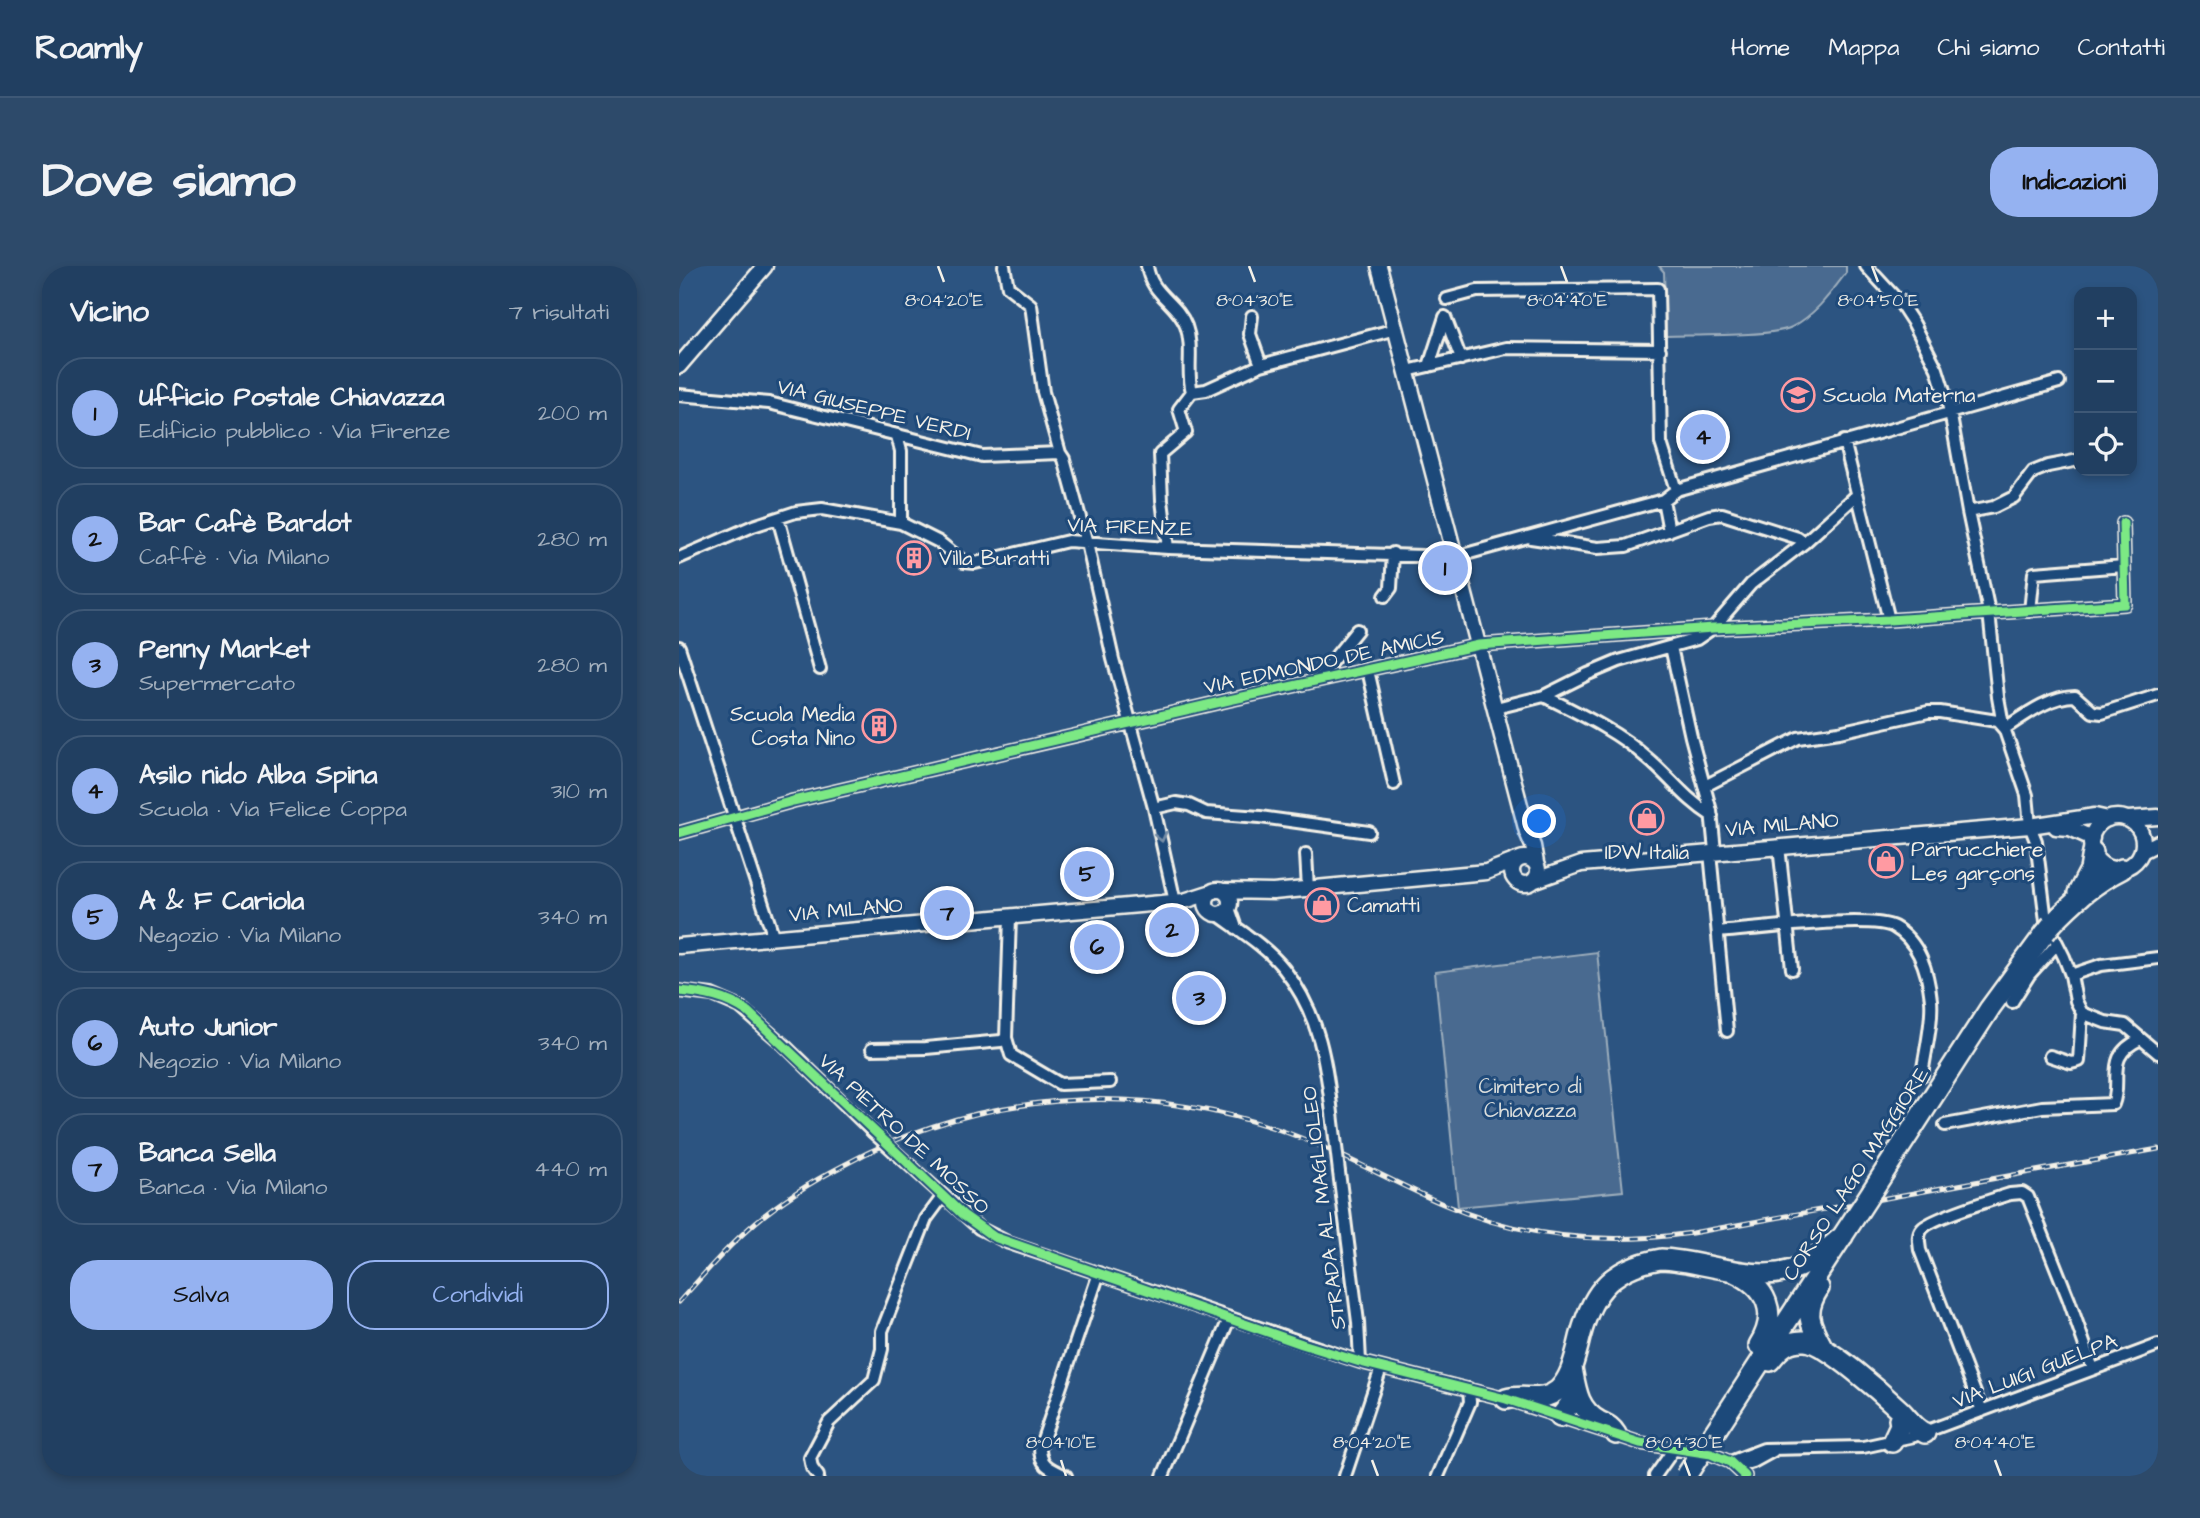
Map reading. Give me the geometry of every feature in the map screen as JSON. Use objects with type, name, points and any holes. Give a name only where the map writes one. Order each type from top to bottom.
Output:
[{"type":"highway","name":"CORSO LAGO MAGGIORE","points":[[1686,1476],[1990,1008],[2051,934],[2072,903],[2091,870],[2092,845]]},
{"type":"highway","name":"CORSO LAGO MAGGIORE","points":[[2072,903],[2100,880],[2122,869]]},
{"type":"highway","points":[[1560,1417],[1573,1400],[1567,1390],[1589,1307],[1597,1294],[1618,1275],[1644,1262],[1661,1259],[1776,1274],[1796,1269],[1839,1243]]},
{"type":"highway","points":[[1823,1348],[1811,1326],[1810,1301],[1834,1264],[1839,1243]]},
{"type":"highway","points":[[1730,1270],[1746,1278],[1760,1291],[1769,1309],[1770,1321],[1749,1361],[1746,1383]]},
{"type":"highway","points":[[1746,1383],[1767,1366],[1780,1347],[1792,1342],[1808,1341],[1823,1348],[1888,1400],[1913,1430]]},
{"type":"highway","points":[[1506,1399],[1518,1395],[1546,1397],[1567,1390]]},
{"type":"highway","points":[[1567,1390],[1598,1421],[1611,1426],[1616,1434]]},
{"type":"highway","points":[[1892,1441],[1900,1425],[1913,1430]]},
{"type":"highway","points":[[1695,1476],[1710,1451],[1714,1433]]},
{"type":"main road","points":[[679,366],[765,266]]},
{"type":"main road","points":[[1379,266],[1527,832],[1533,846],[1535,871]]},
{"type":"main road","name":"VIA MILANO","points":[[1490,872],[1514,878],[1521,883],[1535,871],[1581,864],[2034,825],[2095,816],[2108,819]]},
{"type":"main road","points":[[2128,819],[2158,817]]},
{"type":"main road","points":[[2142,851],[2143,836],[2128,819],[2108,819],[2097,827],[2092,845],[2104,866],[2122,869],[2134,863],[2142,851],[2158,843]]},
{"type":"main road","name":"VIA MILANO","points":[[2034,825],[2070,828],[2092,845]]},
{"type":"main road","points":[[1514,878],[1512,869],[1526,849],[1527,832]]},
{"type":"main road","points":[[1519,860],[1527,858],[1535,871]]},
{"type":"main road","name":"VIA MILANO","points":[[679,946],[1179,901],[1219,902],[1273,892],[1490,872],[1519,860]]},
{"type":"street","points":[[1004,266],[1008,287],[1031,305],[1042,392],[1087,542],[1131,724],[1179,901]]},
{"type":"street","points":[[1147,266],[1152,285],[1184,321],[1188,331],[1191,340],[1189,382],[1192,392]]},
{"type":"street","points":[[1866,266],[1901,304],[1914,324],[1937,369],[1951,411],[1989,612],[1997,697],[2004,729],[2027,795],[2034,825],[2044,912],[2051,934],[2071,975],[2076,1001],[2083,1013],[2079,1061],[2070,1063],[2050,1056]]},
{"type":"street","points":[[1447,299],[1476,291],[1658,289],[1661,443],[1676,490]]},
{"type":"street","points":[[1252,316],[1250,334],[1261,365]]},
{"type":"street","points":[[1429,366],[1445,317],[1461,359]]},
{"type":"street","points":[[1168,548],[1160,454],[1186,432],[1179,409],[1192,392],[1206,390],[1261,365],[1396,330]]},
{"type":"street","points":[[1407,371],[1506,348],[1660,350]]},
{"type":"street","points":[[1669,531],[1663,500],[1676,490],[2059,382]]},
{"type":"street","name":"VIA GIUSEPPE VERDI","points":[[679,395],[769,403],[982,456],[1059,453]]},
{"type":"street","points":[[897,436],[901,451],[901,523]]},
{"type":"street","points":[[1844,441],[1889,620]]},
{"type":"street","points":[[1968,512],[1994,507],[2014,497],[2033,472],[2074,461]]},
{"type":"street","points":[[1496,708],[1544,696],[1619,662],[1697,639],[1713,628],[1751,584],[1804,543],[1857,495]]},
{"type":"street","name":"VIA FIRENZE","points":[[679,558],[778,518],[796,512],[822,509],[901,523],[939,542],[964,562],[975,563],[1057,543],[1087,542],[1168,548],[1455,557],[1663,500]]},
{"type":"street","points":[[1526,538],[1607,547],[1626,546],[1709,516],[1722,514],[1798,538],[1804,543]]},
{"type":"street","points":[[778,518],[820,669]]},
{"type":"street","points":[[2030,611],[2034,573],[2124,566],[2123,523]]},
{"type":"street","points":[[1385,597],[1391,587],[1393,553]]},
{"type":"street","name":"VIA EDMONDO DE AMICIS","points":[[679,833],[793,801],[1479,645],[1713,628],[1889,620],[2125,604],[2124,566]]},
{"type":"street","points":[[1317,681],[1357,630]]},
{"type":"street","points":[[1671,647],[1712,816],[1712,852],[1727,1031]]},
{"type":"street","points":[[679,648],[774,938]]},
{"type":"street","name":"VIA EDMONDO DE AMICIS","points":[[1368,670],[1394,784]]},
{"type":"street","points":[[2004,729],[2033,710],[2064,696],[2075,696],[2093,712],[2102,713],[2158,695]]},
{"type":"street","points":[[1544,696],[1605,727],[1625,741],[1647,758],[1695,806],[1712,816]]},
{"type":"street","points":[[1705,786],[1798,738],[1839,732],[1928,712],[1997,721],[2004,729]]},
{"type":"street","points":[[1154,808],[1176,803],[1189,805],[1206,813],[1260,817],[1369,832]]},
{"type":"street","points":[[1779,846],[1792,969]]},
{"type":"street","points":[[1306,854],[1308,889]]},
{"type":"street","name":"STRADA AL MAGLIOLEO","points":[[1219,902],[1236,928],[1284,968],[1311,1015],[1322,1046],[1358,1322],[1360,1363]]},
{"type":"street","points":[[1010,917],[1006,1038],[1011,1055],[1060,1084],[1110,1082]]},
{"type":"street","points":[[1718,932],[1863,922],[1892,926],[1914,945],[1925,967],[1931,1003],[1922,1075]]},
{"type":"street","points":[[2013,1002],[2051,934]]},
{"type":"street","points":[[2071,975],[2101,965],[2158,958]]},
{"type":"street","name":"VIA PIETRO DE MOSSO","points":[[679,991],[712,995],[740,1007],[774,1035],[943,1196],[979,1228],[994,1237],[1360,1363]]},
{"type":"street","points":[[2083,1013],[2105,1022],[2125,1025],[2158,1053]]},
{"type":"street","points":[[872,1049],[926,1048],[1001,1041],[1006,1038]]},
{"type":"street","points":[[1945,1125],[2042,1107],[2113,1104],[2115,1068],[2124,1050],[2141,1039]]},
{"type":"street","points":[[1982,1411],[1920,1250],[1918,1236],[1921,1230],[1934,1221],[2010,1194],[2022,1193],[2028,1197],[2093,1369]]},
{"type":"street","points":[[818,1476],[812,1468],[810,1458],[829,1422],[874,1380],[882,1349],[882,1331],[926,1219],[943,1196]]},
{"type":"street","points":[[1066,1476],[1048,1468],[1040,1458],[1039,1448],[1099,1273]]},
{"type":"street","points":[[1163,1476],[1229,1319]]},
{"type":"street","name":"VIA LUIGI GUELPA","points":[[1913,1430],[1982,1411],[2158,1345]]},
{"type":"street","points":[[1360,1363],[1506,1399],[1640,1443],[1711,1454],[1737,1468]]},
{"type":"street","points":[[1345,1476],[1381,1368]]},
{"type":"street","points":[[1438,1476],[1470,1402],[1469,1390]]},
{"type":"street","points":[[1737,1468],[1755,1451],[1863,1447],[1892,1441]]},
{"type":"street","points":[[1655,1476],[1674,1449]]},
{"type":"street","points":[[1737,1468],[1777,1450]]},
{"type":"street","points":[[1753,1476],[1759,1459]]},
{"type":"green space","points":[[1659,266],[1846,266],[1846,273],[1815,310],[1792,327],[1751,334],[1666,336],[1664,272]]},
{"type":"green space","name":"Cimitero di Chiavazza","points":[[1597,952],[1623,1191],[1458,1207],[1435,972]]},
{"type":"railway","points":[[679,1302],[726,1250],[756,1222],[832,1171],[895,1140],[948,1122],[1002,1109],[1056,1101],[1112,1100],[1167,1104],[1222,1113],[1299,1137],[1473,1216],[1535,1232],[1597,1238],[1660,1237],[1692,1233],[2158,1149]]},
{"type":"cycle path","points":[[679,833],[793,801],[1479,645],[1713,628],[1889,620],[2125,604],[2123,523]]},
{"type":"cycle path","points":[[679,991],[715,997],[748,1012],[963,1215],[994,1237],[1360,1362],[1506,1399],[1640,1443],[1711,1454],[1730,1462],[1745,1476]]},
{"type":"place","name":"Scuola Materna","points":[[1798,395]]},
{"type":"place","name":"Asilo nido Alba Spina","points":[[1703,437]]},
{"type":"place","name":"Villa Buratti","points":[[914,558]]},
{"type":"place","name":"Ufficio Postale Chiavazza","points":[[1445,568]]},
{"type":"place","name":"Scuola Media Costa Nino","points":[[879,726]]},
{"type":"place","name":"IDW Italia","points":[[1647,818]]},
{"type":"place","name":"Parrucchiere Les garçons","points":[[1886,861]]},
{"type":"place","name":"A & F Cariola","points":[[1087,874]]},
{"type":"place","name":"Camatti","points":[[1322,905]]},
{"type":"place","name":"Banca Sella","points":[[947,913]]},
{"type":"place","name":"Bar Cafè Bardot","points":[[1172,930]]},
{"type":"place","name":"Auto Junior","points":[[1097,947]]},
{"type":"place","name":"Penny Market","points":[[1199,998]]}]
